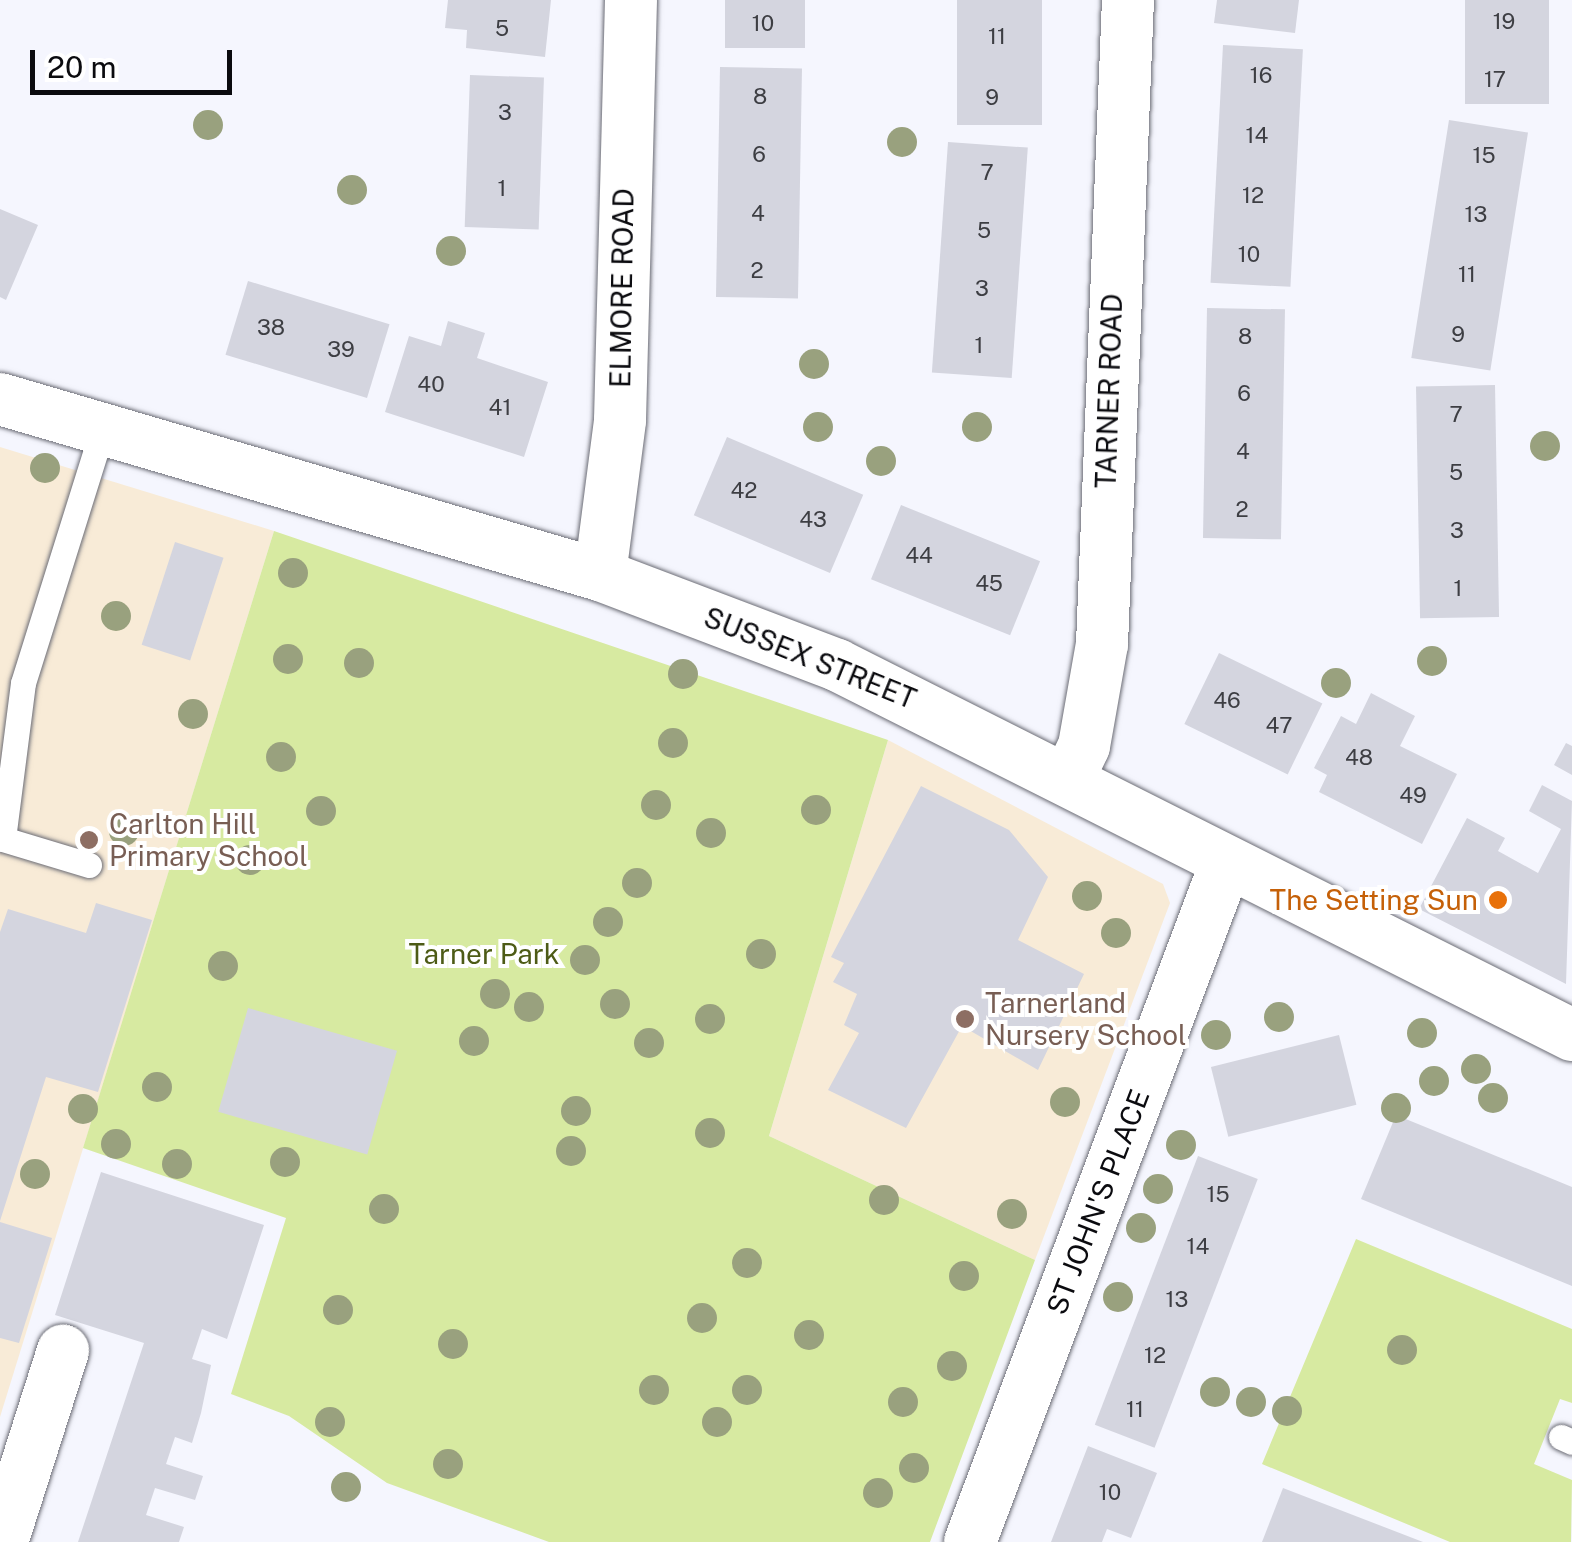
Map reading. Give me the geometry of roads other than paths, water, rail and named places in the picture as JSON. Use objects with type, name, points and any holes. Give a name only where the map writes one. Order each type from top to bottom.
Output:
[{"type":"street","name":"ELMORE ROAD","points":[[600,574],[620,420],[631,0]]},
{"type":"street","name":"TARNER ROAD","points":[[1069,778],[1084,746],[1102,644],[1128,0]]},
{"type":"street","name":"SUSSEX STREET","points":[[0,399],[600,574],[838,665],[1069,778],[1226,862],[1572,1035]]},
{"type":"street","name":"ST JOHN'S PLACE","points":[[970,1542],[1226,862]]},
{"type":"street","points":[[2,1542],[63,1351]]},
{"type":"lane","points":[[89,865],[4,839],[22,683],[102,431]]},
{"type":"place","name":"Carlton Hill Primary School","points":[[89,840]]},
{"type":"place","name":"The Setting Sun","points":[[1498,900]]},
{"type":"place","name":"Tarnerland Nursery School","points":[[965,1019]]},
{"type":"park label","name":"Tarner Park","points":[[484,954]]}]
